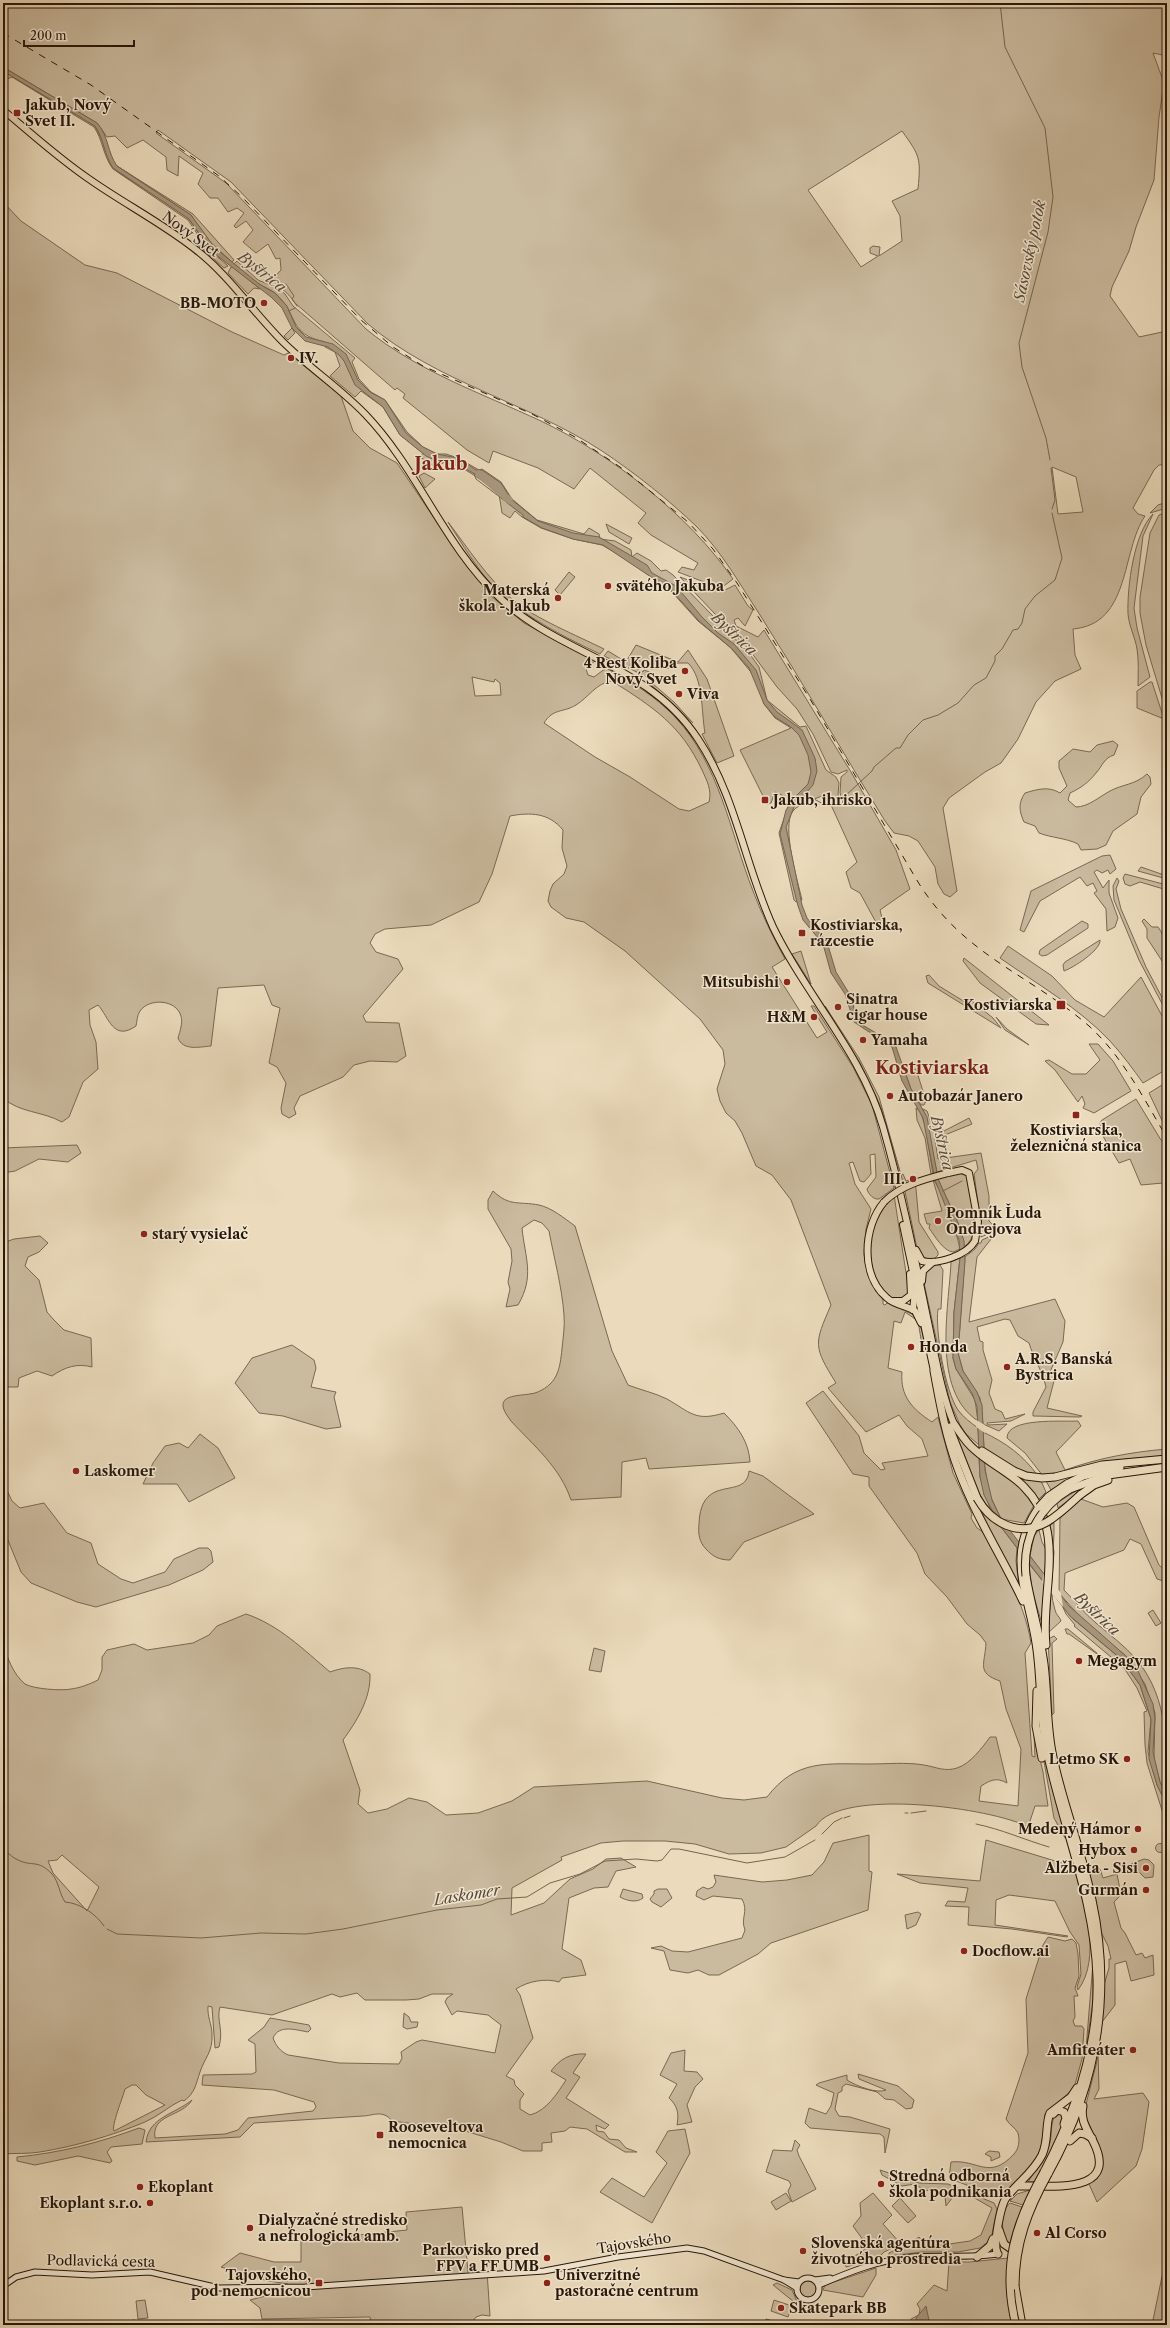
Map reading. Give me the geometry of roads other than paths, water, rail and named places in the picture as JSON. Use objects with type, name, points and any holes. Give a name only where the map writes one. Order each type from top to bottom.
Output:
[{"type":"highway","points":[[934,1371],[949,1441],[966,1489],[1029,1612]]},
{"type":"highway","points":[[940,1404],[977,1498],[989,1515],[998,1522],[1021,1529],[1035,1527],[1047,1522],[1080,1495],[1100,1482],[1148,1469]]},
{"type":"highway","points":[[956,1426],[976,1449],[1014,1471],[1030,1477],[1055,1477],[1102,1465],[1167,1460]]},
{"type":"highway","points":[[988,1457],[1024,1487],[1040,1507],[1050,1540],[1044,1667]]},
{"type":"highway","points":[[1042,1720],[1038,1656],[1020,1569],[1022,1540],[1030,1521],[1048,1497],[1068,1486],[1113,1468],[1167,1460]]},
{"type":"highway","points":[[1065,1813],[1051,1746],[1041,1641],[1026,1576],[1027,1548],[1035,1525],[1050,1504],[1068,1486],[1108,1475],[1167,1467]]},
{"type":"highway","points":[[1016,2325],[1010,2286],[1013,2246],[1023,2211],[1063,2147],[1084,2092],[1096,2042],[1102,1981],[1094,1911],[1048,1756],[1037,1691],[1033,1642],[1022,1599]]},
{"type":"highway","points":[[1037,1691],[1036,1726],[1042,1758]]},
{"type":"highway","points":[[1022,2325],[1015,2286],[1017,2250],[1028,2213],[1064,2132],[1082,2081],[1093,2026],[1097,1977],[1084,1878]]},
{"type":"highway","points":[[998,2254],[994,2245],[1004,2202],[1033,2171],[1041,2156],[1047,2142],[1048,2117],[1052,2110],[1071,2097],[1082,2081]]},
{"type":"highway","points":[[1019,2186],[1068,2186],[1088,2181],[1094,2175],[1099,2164],[1098,2154],[1082,2117],[1084,2092]]},
{"type":"highway","points":[[1048,2123],[1054,2112],[1061,2110],[1066,2118],[1064,2132]]},
{"type":"highway","points":[[1063,2147],[1079,2133],[1085,2134],[1092,2138]]},
{"type":"highway","points":[[998,2254],[1001,2239],[999,2226]]},
{"type":"highway","points":[[977,2257],[990,2246],[999,2226]]},
{"type":"highway","points":[[1001,2239],[1005,2246],[1014,2251]]},
{"type":"main road","name":"Nový Svet","points":[[3,110],[71,167],[183,240],[211,263],[286,345],[361,409],[396,452],[465,556],[496,595],[537,626],[635,678],[666,702],[686,723],[706,752],[723,787],[756,886],[773,927],[792,962],[865,1082],[879,1113],[890,1155]]},
{"type":"main road","points":[[890,1155],[910,1237],[942,1387],[956,1426]]},
{"type":"main road","points":[[890,1155],[910,1260],[934,1371]]},
{"type":"main road","points":[[910,1237],[919,1258],[926,1262],[933,1262],[954,1256],[966,1250],[974,1243],[978,1232],[978,1222],[969,1173],[962,1170],[948,1173],[900,1189],[884,1202],[871,1224],[867,1252],[874,1278],[882,1293],[890,1300],[913,1310],[920,1320],[925,1342],[930,1350]]},
{"type":"main road","points":[[910,1260],[909,1270],[915,1295],[913,1310]]},
{"type":"main road","points":[[922,1292],[923,1271],[933,1262]]},
{"type":"main road","points":[[890,1300],[903,1301],[911,1295],[911,1278]]},
{"type":"main road","name":"Tajovského","points":[[224,2288],[305,2287],[549,2270],[618,2257],[686,2248],[704,2251],[784,2280],[797,2288]]},
{"type":"main road","points":[[817,2282],[818,2295],[810,2300],[801,2298],[797,2288],[799,2282],[806,2278],[817,2282],[873,2264],[899,2259],[977,2257],[998,2254]]},
{"type":"main road","name":"Podlavická cesta","points":[[3,2286],[16,2277],[35,2272],[92,2275],[150,2272],[166,2274],[208,2286],[224,2288]]},
{"type":"main road","name":"Tajovského","points":[[784,2280],[799,2282]]},
{"type":"waterway","name":"Sásovský potok","points":[[1000,3],[1005,47],[1045,128],[1053,197],[1048,232],[1019,343],[1022,367],[1046,438],[1050,460]]},
{"type":"waterway","points":[[286,284],[294,296],[292,299],[297,306]]},
{"type":"waterway","points":[[289,311],[295,308]]},
{"type":"waterway","name":"Sásovský potok","points":[[1051,468],[1055,500],[1052,509]]},
{"type":"waterway","points":[[474,474],[476,479],[505,501]]},
{"type":"waterway","name":"Bystrica","points":[[479,474],[509,500]]},
{"type":"waterway","name":"Sásovský potok","points":[[843,798],[872,771],[874,767],[896,748],[900,748],[908,735],[923,720],[938,715],[958,703],[974,685],[986,678],[995,661],[995,656],[1002,649],[1013,630],[1018,629],[1022,623],[1025,609],[1035,596],[1055,580],[1062,558],[1052,513]]},
{"type":"waterway","name":"Sásovský potok","points":[[803,796],[809,798]]},
{"type":"waterway","name":"Sásovský potok","points":[[814,799],[825,805],[838,802]]},
{"type":"waterway","points":[[943,1191],[962,1181]]},
{"type":"waterway","name":"Laskomer","points":[[911,1813],[926,1811]]},
{"type":"waterway","name":"Laskomer","points":[[844,1818],[850,1816]]},
{"type":"waterway","name":"Laskomer","points":[[822,1834],[834,1822],[842,1818]]},
{"type":"waterway","name":"Laskomer","points":[[976,1824],[1049,1847]]},
{"type":"waterway","name":"Laskomer","points":[[107,1929],[117,1934],[201,1938],[261,1933],[306,1934],[343,1929],[437,1910],[481,1905],[497,1899],[527,1897],[550,1883],[580,1874],[605,1861],[636,1859],[657,1861],[662,1860],[671,1849],[679,1849],[747,1863],[785,1857],[815,1840]]},
{"type":"waterway","name":"Laskomer","points":[[3,1849],[18,1860],[43,1866],[47,1869],[58,1884],[65,1902],[76,1904],[87,1910],[97,1917],[104,1926]]},
{"type":"railway","points":[[3,33],[91,85],[219,176],[242,197],[361,320],[393,347],[423,366],[532,414],[575,437],[623,469],[688,522],[713,549],[737,583],[810,699],[918,882],[936,907],[976,946],[1066,1008],[1089,1026],[1123,1065],[1167,1138]]},
{"type":"place","name":"Jakub, Nový Svet II.","points":[[17,113]]},
{"type":"place","name":"BB-MOTO","points":[[264,303]]},
{"type":"place","name":"IV.","points":[[291,358]]},
{"type":"place","name":"svätého Jakuba","points":[[608,586]]},
{"type":"place","name":"Materská škola - Jakub","points":[[558,598]]},
{"type":"place","name":"4 Rest Koliba Nový Svet","points":[[685,671]]},
{"type":"place","name":"Viva","points":[[679,694]]},
{"type":"place","name":"Jakub, ihrisko","points":[[765,800]]},
{"type":"place","name":"Kostiviarska, rázcestie","points":[[802,933]]},
{"type":"place","name":"Mitsubishi","points":[[787,982]]},
{"type":"place","name":"Kostiviarska","points":[[1061,1005]]},
{"type":"place","name":"Sinatra cigar house","points":[[838,1007]]},
{"type":"place","name":"H&M","points":[[814,1017]]},
{"type":"place","name":"Yamaha","points":[[863,1040]]},
{"type":"place","name":"Autobazár Janero","points":[[890,1096]]},
{"type":"place","name":"Kostiviarska, železničná stanica","points":[[1076,1115]]},
{"type":"place","name":"III.","points":[[913,1179]]},
{"type":"place","name":"Pomník Ľuda Ondrejova","points":[[938,1221]]},
{"type":"place","name":"starý vysielač","points":[[144,1234]]},
{"type":"place","name":"Honda","points":[[911,1347]]},
{"type":"place","name":"A.R.S. Banská Bystrica","points":[[1007,1367]]},
{"type":"place","name":"Laskomer","points":[[76,1471]]},
{"type":"place","name":"Megagym","points":[[1079,1661]]},
{"type":"place","name":"Letmo SK","points":[[1127,1759]]},
{"type":"place","name":"Medený Hámor","points":[[1138,1829]]},
{"type":"place","name":"Hybox","points":[[1134,1850]]},
{"type":"place","name":"Alžbeta - Sisi","points":[[1146,1868]]},
{"type":"place","name":"Gurmán","points":[[1146,1890]]},
{"type":"place","name":"Docflow.ai","points":[[964,1951]]},
{"type":"place","name":"Amfiteáter","points":[[1133,2050]]},
{"type":"place","name":"Rooseveltova nemocnica","points":[[380,2135]]},
{"type":"place","name":"Stredná odborná škola podnikania","points":[[881,2184]]},
{"type":"place","name":"Ekoplant","points":[[140,2187]]},
{"type":"place","name":"Ekoplant s.r.o.","points":[[150,2203]]},
{"type":"place","name":"Dialyzačné stredisko a nefrologická amb.","points":[[250,2228]]},
{"type":"place","name":"Al Corso","points":[[1037,2233]]},
{"type":"place","name":"Slovenská agentúra životného prostredia","points":[[803,2251]]},
{"type":"place","name":"Parkovisko pred FPV a FF UMB","points":[[547,2258]]},
{"type":"place","name":"Tajovského, pod nemocnicou","points":[[319,2283]]},
{"type":"place","name":"Univerzitné pastoračné centrum","points":[[547,2283]]},
{"type":"place","name":"Skatepark BB","points":[[781,2308]]},
{"type":"district","name":"Jakub","points":[[441,464]]},
{"type":"district","name":"Kostiviarska","points":[[932,1068]]}]
